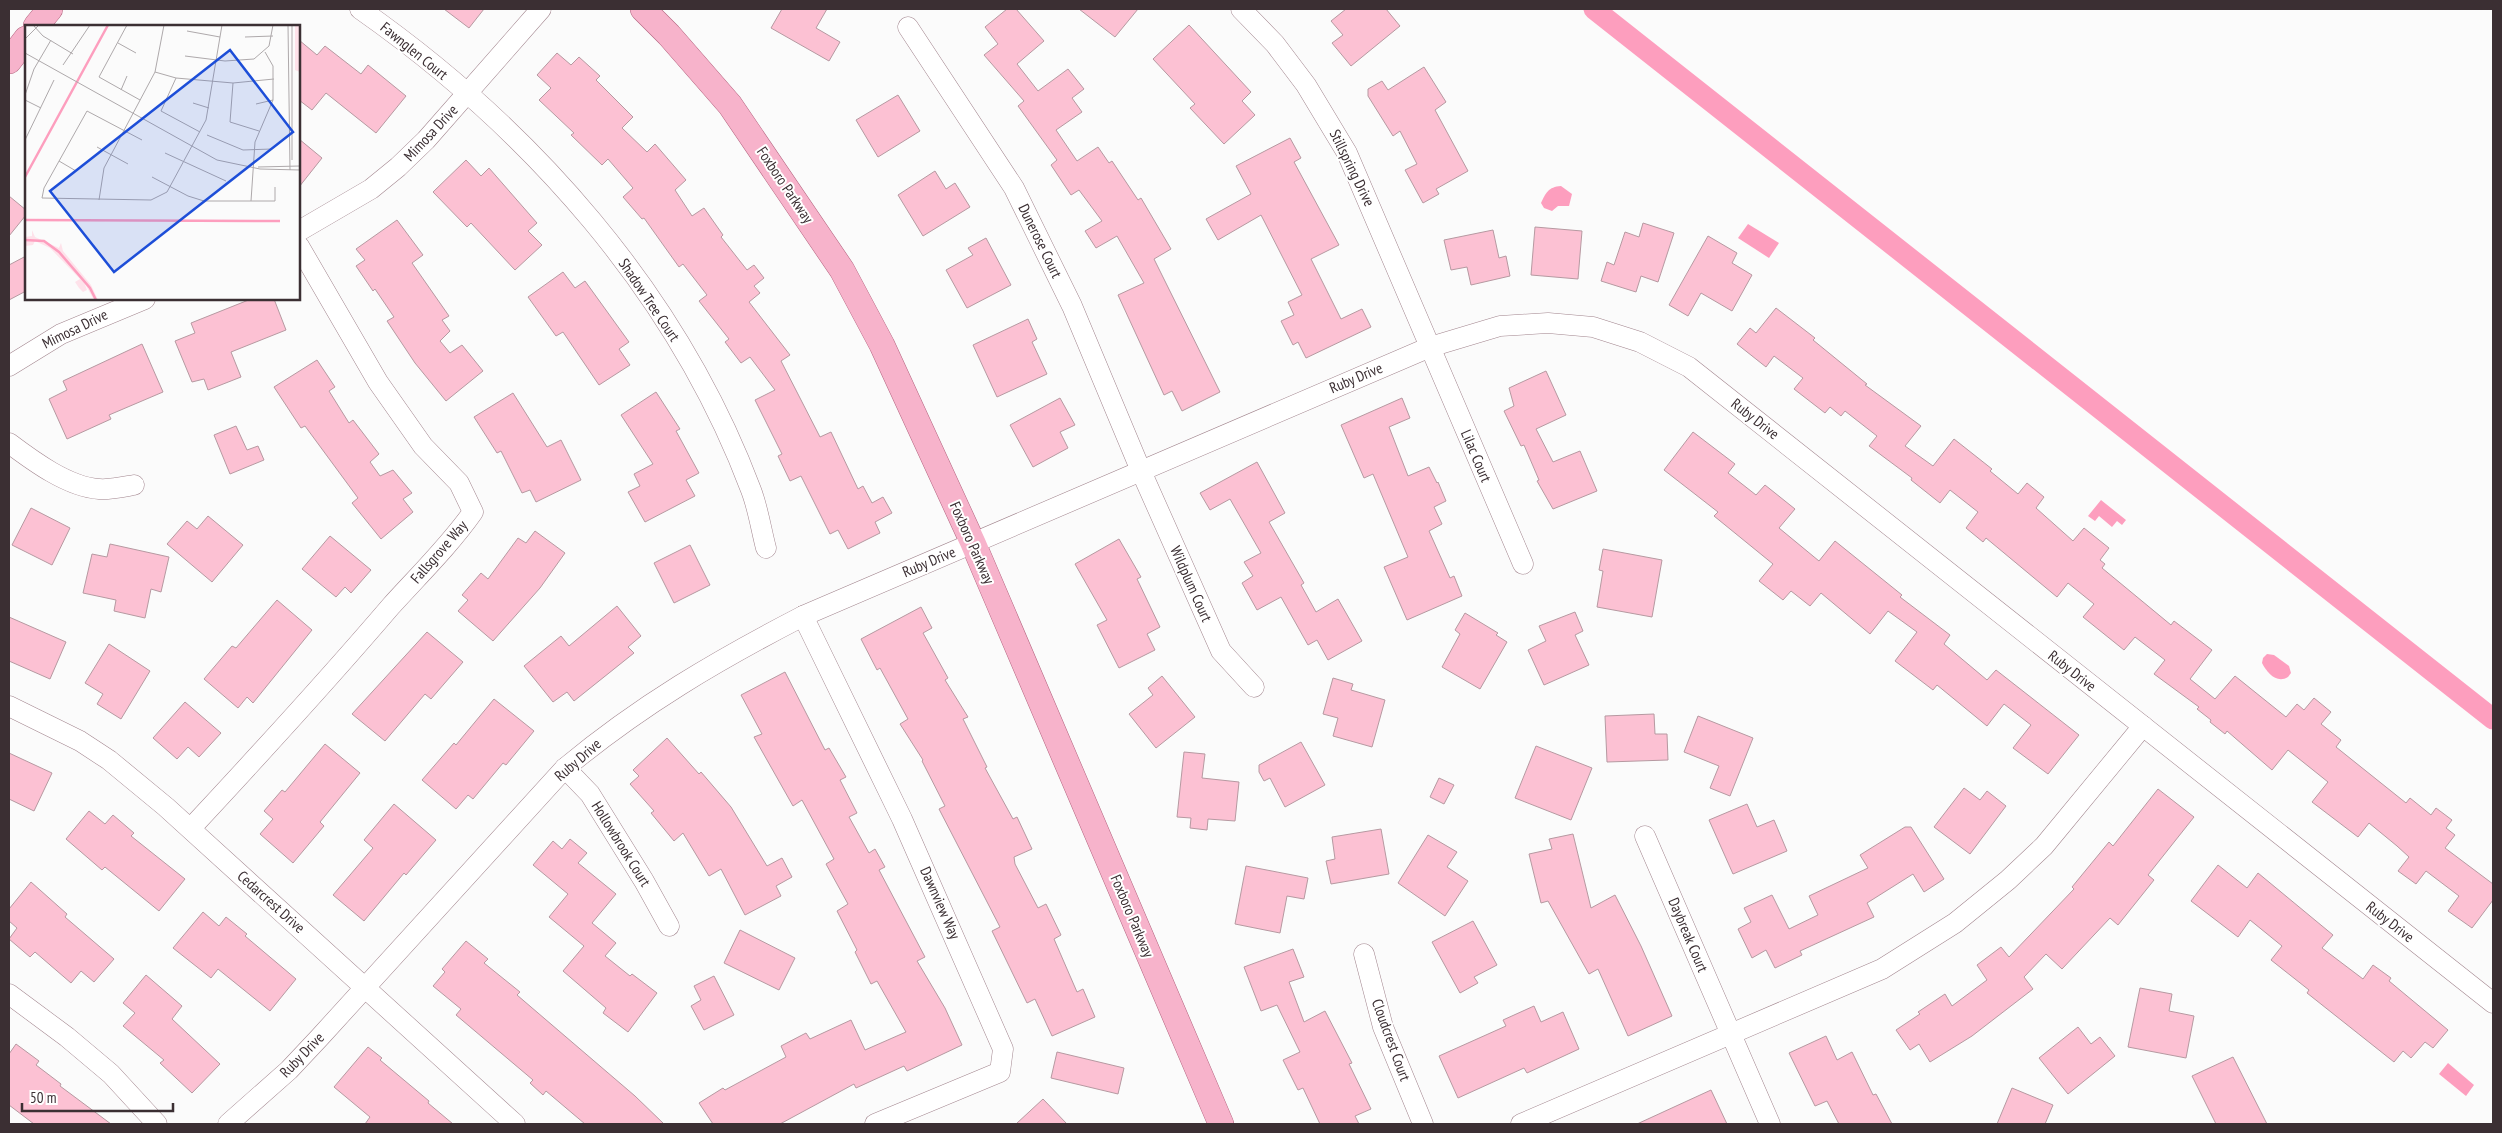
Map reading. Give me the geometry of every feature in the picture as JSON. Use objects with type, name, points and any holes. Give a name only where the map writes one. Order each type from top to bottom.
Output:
[{"type":"main road","points":[[37,25],[50,9]]},
{"type":"main road","name":"Foxboro Parkway","points":[[643,9],[669,35],[730,105],[842,270],[882,344],[973,543],[1222,1124]]},
{"type":"main road","points":[[9,61],[25,39]]},
{"type":"street","name":"Fawnglen Court","points":[[360,9],[467,94]]},
{"type":"street","name":"Mimosa Drive","points":[[300,230],[371,189],[398,167],[426,140],[541,9]]},
{"type":"street","name":"Stillspring Drive","points":[[1241,9],[1276,44],[1306,85],[1348,153],[1430,347]]},
{"type":"street","name":"Dunerose Court","points":[[908,27],[1014,188],[1072,306],[1141,471]]},
{"type":"street","name":"Shadow Tree Court","points":[[467,94],[527,147],[561,184],[654,304],[686,356],[718,414],[751,491],[766,548]]},
{"type":"street","name":"Fallsgrove Way","points":[[191,828],[294,718],[402,594],[455,538],[473,512],[459,483],[424,446],[378,382],[300,248]]},
{"type":"street","name":"Mimosa Drive","points":[[9,366],[61,334],[122,303],[139,300]]},
{"type":"street","name":"Ruby Drive","points":[[228,1124],[289,1070],[565,768],[593,745],[676,685],[739,649],[803,616],[1430,347],[1500,326],[1548,323],[1593,328],[1631,339],[1689,367],[2493,1003]]},
{"type":"street","name":"Lilac Court","points":[[1430,347],[1523,564]]},
{"type":"street","points":[[9,443],[30,459],[68,480],[99,489],[134,485]]},
{"type":"street","name":"Wildplum Court","points":[[1141,471],[1221,651],[1254,687]]},
{"type":"street","name":"Dawnview Way","points":[[803,616],[902,819],[1003,1049],[1000,1072],[875,1124]]},
{"type":"street","name":"Cedarcrest Drive","points":[[9,706],[80,741],[109,760],[191,828],[515,1124]]},
{"type":"street","points":[[1521,1124],[1882,969],[1955,923],[2008,880],[2044,846],[2143,726]]},
{"type":"street","name":"Hollowbrook Court","points":[[565,768],[590,794],[644,881],[669,926]]},
{"type":"street","name":"Daybreak Court","points":[[1646,836],[1770,1124]]},
{"type":"street","name":"Cloudcrest Court","points":[[1364,954],[1383,1027],[1423,1124]]},
{"type":"street","points":[[9,994],[111,1074],[156,1124]]},
{"type":"shaded area","points":[[1561,186],[1572,194],[1569,206],[1558,206],[1552,211],[1544,208],[1541,203],[1546,193],[1550,189]]},
{"type":"shaded area","points":[[1748,224],[1779,243],[1769,258],[1738,238]]},
{"type":"shaded area","points":[[2101,500],[2126,520],[2122,525],[2117,521],[2112,527],[2099,516],[2095,521],[2088,516]]},
{"type":"shaded area","points":[[2267,654],[2274,655],[2289,666],[2291,673],[2288,677],[2280,679],[2270,674],[2262,663],[2263,658]]},
{"type":"shaded area","points":[[2448,1063],[2474,1085],[2466,1096],[2439,1074]]},
{"type":"building","points":[[444,9],[484,9],[469,28]]},
{"type":"building","points":[[782,9],[827,9],[816,28],[840,42],[829,61],[771,28]]},
{"type":"building","points":[[1007,9],[1016,9],[1044,41],[1017,64],[1038,91],[1068,69],[1084,89],[1072,98],[1082,112],[1056,130],[1077,161],[1098,147],[1109,163],[1112,161],[1138,200],[1141,198],[1171,249],[1154,259],[1220,392],[1182,411],[1172,391],[1164,395],[1118,295],[1144,283],[1117,236],[1096,248],[1085,231],[1102,221],[1079,190],[1071,195],[1051,165],[1057,160],[1018,106],[1024,101],[984,55],[998,44],[985,27]]},
{"type":"building","points":[[1079,9],[1138,9],[1115,37]]},
{"type":"building","points":[[1346,9],[1386,9],[1400,26],[1351,66],[1332,43],[1343,35],[1331,21]]},
{"type":"building","points":[[1189,25],[1251,92],[1242,101],[1255,115],[1224,144],[1190,108],[1195,104],[1153,59]]},
{"type":"building","points":[[300,41],[317,55],[325,46],[361,74],[368,65],[406,96],[376,133],[326,93],[312,110],[300,101]]},
{"type":"building","points":[[557,53],[571,65],[579,57],[600,76],[596,80],[633,117],[622,128],[647,152],[655,144],[686,180],[675,190],[692,216],[704,208],[723,235],[721,237],[747,270],[754,265],[764,278],[754,286],[760,293],[749,302],[790,355],[781,361],[820,437],[831,432],[858,489],[863,486],[872,503],[883,497],[892,513],[875,522],[880,533],[848,549],[838,530],[830,534],[801,476],[790,481],[778,456],[782,454],[755,400],[775,390],[750,357],[741,363],[725,342],[729,339],[699,301],[707,295],[683,264],[679,267],[644,218],[642,219],[623,197],[633,188],[608,159],[602,165],[571,135],[574,133],[539,100],[551,88],[537,75]]},
{"type":"building","points":[[1424,67],[1446,102],[1435,110],[1468,171],[1436,189],[1439,194],[1423,203],[1405,170],[1417,164],[1400,131],[1393,136],[1368,96],[1368,89],[1382,81],[1388,90]]},
{"type":"building","points":[[898,95],[920,131],[878,157],[856,120]]},
{"type":"building","points":[[1290,138],[1301,158],[1294,162],[1339,245],[1311,259],[1341,319],[1362,309],[1371,327],[1306,358],[1298,342],[1293,345],[1281,321],[1294,315],[1288,302],[1302,295],[1261,215],[1218,240],[1206,219],[1251,194],[1236,166]]},
{"type":"building","points":[[300,140],[322,158],[300,186]]},
{"type":"building","points":[[466,160],[481,176],[489,168],[537,223],[528,231],[542,245],[515,270],[471,223],[467,227],[433,192]]},
{"type":"building","points":[[935,171],[946,189],[955,183],[970,207],[923,236],[898,195]]},
{"type":"building","points":[[9,196],[25,209],[25,216],[9,236]]},
{"type":"building","points":[[397,220],[423,255],[412,263],[449,316],[442,320],[450,331],[440,341],[450,353],[462,345],[483,371],[446,401],[415,363],[387,321],[394,317],[356,266],[365,260],[356,249]]},
{"type":"building","points":[[1643,223],[1674,233],[1658,282],[1641,276],[1636,292],[1601,281],[1607,262],[1614,265],[1625,232],[1639,237]]},
{"type":"building","points":[[1535,227],[1582,231],[1578,279],[1531,275]]},
{"type":"building","points":[[1493,230],[1499,258],[1506,256],[1510,276],[1471,285],[1467,267],[1451,270],[1444,240]]},
{"type":"building","points":[[1708,236],[1737,253],[1732,263],[1752,275],[1732,311],[1701,293],[1688,316],[1669,305]]},
{"type":"building","points":[[986,238],[1011,285],[967,308],[946,270],[973,255],[968,248]]},
{"type":"building","points":[[25,257],[25,292],[9,300],[9,265]]},
{"type":"building","points":[[563,272],[575,288],[585,281],[629,342],[619,349],[630,365],[599,385],[563,332],[556,336],[528,297]]},
{"type":"building","points":[[248,300],[274,300],[286,330],[231,352],[241,377],[208,390],[204,379],[192,382],[175,341],[195,333],[191,323]]},
{"type":"building","points":[[1776,308],[1815,338],[1813,340],[1867,384],[1865,385],[1921,426],[1905,446],[1933,466],[1954,439],[1992,469],[1990,471],[2018,494],[2027,483],[2044,497],[2036,508],[2073,541],[2084,528],[2109,548],[2100,560],[2105,564],[2102,568],[2171,625],[2174,621],[2212,650],[2190,679],[2215,699],[2235,676],[2286,717],[2297,704],[2304,710],[2314,698],[2331,712],[2321,724],[2341,740],[2336,747],[2406,803],[2410,798],[2431,815],[2436,808],[2452,820],[2446,828],[2455,835],[2445,848],[2493,884],[2493,900],[2472,928],[2448,911],[2459,896],[2426,871],[2416,884],[2398,871],[2409,857],[2369,823],[2358,837],[2312,802],[2328,782],[2288,750],[2272,770],[2227,731],[2225,734],[2210,722],[2211,720],[2197,709],[2199,707],[2154,674],[2165,660],[2135,637],[2124,650],[2083,617],[2094,604],[2068,583],[2057,597],[1986,538],[1983,542],[1966,528],[1978,512],[1950,490],[1940,503],[1911,480],[1912,478],[1869,446],[1877,436],[1845,411],[1841,416],[1830,407],[1825,413],[1794,389],[1803,378],[1774,356],[1766,367],[1737,344],[1750,328],[1756,333]]},
{"type":"building","points":[[1028,319],[1037,339],[1032,342],[1047,374],[997,397],[973,345]]},
{"type":"building","points":[[142,344],[163,392],[109,415],[111,419],[67,439],[49,399],[67,390],[63,381]]},
{"type":"building","points":[[317,360],[335,387],[329,391],[349,423],[353,420],[379,454],[370,462],[380,476],[393,470],[412,493],[403,499],[413,512],[381,539],[352,503],[358,498],[305,426],[301,428],[274,387]]},
{"type":"building","points":[[1546,371],[1566,415],[1536,429],[1553,462],[1580,451],[1597,491],[1553,509],[1537,481],[1539,480],[1524,445],[1521,446],[1504,411],[1514,406],[1509,388]]},
{"type":"building","points":[[656,392],[680,429],[676,431],[699,473],[686,480],[695,496],[645,522],[628,492],[640,486],[634,474],[653,464],[621,415]]},
{"type":"building","points":[[513,393],[547,447],[561,440],[581,480],[536,502],[530,490],[522,493],[501,451],[497,453],[474,417]]},
{"type":"building","points":[[1060,398],[1075,425],[1060,432],[1068,448],[1033,467],[1010,425]]},
{"type":"building","points":[[1402,398],[1410,418],[1389,427],[1408,476],[1429,467],[1438,482],[1446,501],[1434,507],[1442,524],[1429,531],[1450,578],[1454,576],[1462,596],[1407,620],[1384,567],[1408,557],[1373,474],[1364,478],[1341,425]]},
{"type":"building","points":[[236,426],[247,450],[258,446],[264,460],[230,474],[214,435]]},
{"type":"building","points":[[1693,432],[1735,464],[1728,473],[1756,495],[1765,485],[1795,509],[1779,528],[1819,561],[1835,541],[1902,595],[1900,597],[1950,635],[1944,644],[1987,680],[1996,670],[2079,735],[2048,774],[2013,748],[2031,725],[2004,704],[1987,726],[1937,685],[1933,690],[1895,661],[1917,632],[1888,611],[1870,634],[1821,593],[1810,606],[1791,591],[1783,600],[1759,581],[1773,564],[1714,516],[1718,512],[1664,470]]},
{"type":"building","points":[[1257,462],[1285,513],[1269,522],[1304,583],[1301,585],[1316,612],[1338,599],[1362,641],[1328,660],[1317,640],[1308,645],[1281,597],[1257,610],[1242,583],[1253,576],[1244,562],[1261,553],[1230,499],[1210,510],[1200,493]]},
{"type":"building","points":[[31,508],[70,528],[52,565],[12,545]]},
{"type":"building","points":[[208,516],[243,545],[212,582],[167,544],[187,521],[197,529]]},
{"type":"building","points":[[535,531],[565,553],[540,588],[493,641],[458,611],[468,600],[462,595],[481,573],[488,579],[518,538],[526,543]]},
{"type":"building","points":[[330,536],[371,570],[351,593],[345,587],[336,597],[302,569]]},
{"type":"building","points":[[1119,539],[1141,577],[1137,579],[1160,627],[1147,634],[1155,650],[1119,668],[1097,625],[1107,620],[1075,564]]},
{"type":"building","points":[[110,544],[169,557],[161,592],[151,589],[145,618],[114,611],[116,600],[83,593],[92,554],[107,557]]},
{"type":"building","points":[[690,545],[710,585],[674,603],[654,563]]},
{"type":"building","points":[[1603,549],[1662,560],[1652,617],[1597,607],[1603,571],[1599,570]]},
{"type":"building","points":[[277,600],[312,630],[253,703],[247,697],[238,708],[204,679],[232,646],[236,648]]},
{"type":"building","points":[[617,606],[641,636],[628,647],[634,653],[574,701],[567,692],[553,702],[524,666],[561,636],[569,646]]},
{"type":"building","points":[[921,607],[932,628],[923,633],[948,678],[945,680],[968,717],[963,719],[987,767],[985,768],[1013,819],[1017,817],[1032,849],[1014,857],[1015,864],[1038,908],[1046,904],[1061,935],[1054,939],[1077,992],[1083,989],[1095,1017],[1052,1036],[1035,999],[1027,1003],[992,931],[1000,927],[939,809],[945,806],[923,760],[900,724],[908,719],[880,668],[877,670],[861,639]]},
{"type":"building","points":[[1575,612],[1583,631],[1575,635],[1589,665],[1544,685],[1528,650],[1546,641],[1539,626]]},
{"type":"building","points":[[1465,613],[1498,633],[1496,635],[1507,642],[1480,689],[1442,667],[1460,634],[1455,630]]},
{"type":"building","points":[[9,617],[66,642],[50,679],[9,661]]},
{"type":"building","points":[[427,632],[463,662],[431,699],[425,694],[385,741],[352,714]]},
{"type":"building","points":[[109,644],[150,671],[121,719],[97,704],[103,694],[85,683]]},
{"type":"building","points":[[785,672],[825,750],[829,748],[846,777],[840,780],[857,813],[849,817],[869,853],[875,849],[885,867],[879,870],[925,957],[917,961],[945,1008],[962,1045],[907,1071],[904,1066],[856,1088],[854,1084],[780,1124],[713,1124],[699,1103],[723,1088],[725,1090],[786,1057],[781,1046],[806,1033],[810,1039],[851,1020],[865,1050],[906,1032],[877,981],[871,984],[855,952],[857,950],[837,911],[848,904],[826,864],[834,859],[802,800],[793,806],[754,737],[762,734],[741,695]]},
{"type":"building","points":[[1162,676],[1195,717],[1156,748],[1129,714],[1153,695],[1148,688]]},
{"type":"building","points":[[1333,678],[1353,684],[1351,690],[1385,700],[1372,747],[1333,736],[1338,718],[1323,714]]},
{"type":"building","points":[[494,699],[534,731],[506,765],[503,763],[473,799],[468,795],[456,809],[422,780],[454,743],[456,745]]},
{"type":"building","points":[[185,702],[221,733],[199,757],[188,747],[177,759],[153,738]]},
{"type":"building","points":[[1654,714],[1655,734],[1667,734],[1668,760],[1607,762],[1605,716]]},
{"type":"building","points":[[1698,716],[1753,738],[1730,796],[1710,788],[1719,766],[1684,752]]},
{"type":"building","points":[[667,738],[699,774],[701,772],[731,807],[767,866],[782,858],[792,877],[776,886],[781,896],[745,915],[721,869],[709,876],[683,833],[674,841],[651,813],[654,811],[630,784],[639,776],[633,770]]},
{"type":"building","points":[[1301,742],[1325,785],[1285,807],[1270,778],[1264,781],[1259,772],[1259,765]]},
{"type":"building","points":[[325,744],[360,773],[320,822],[324,826],[293,863],[260,834],[273,819],[264,811],[282,790],[285,792]]},
{"type":"building","points":[[1536,746],[1592,768],[1571,820],[1515,798]]},
{"type":"building","points":[[1184,752],[1205,754],[1202,778],[1239,782],[1235,821],[1208,819],[1207,830],[1190,828],[1191,818],[1177,817]]},
{"type":"building","points":[[9,753],[52,773],[34,811],[9,799]]},
{"type":"building","points":[[1439,778],[1454,785],[1444,804],[1430,797]]},
{"type":"building","points":[[1964,788],[1980,800],[1987,791],[2006,806],[1970,854],[1934,827]]},
{"type":"building","points":[[2158,789],[2194,817],[2148,875],[2154,880],[2118,925],[2110,918],[2062,969],[2046,954],[2024,977],[2033,989],[1972,1036],[1930,1062],[1919,1044],[1910,1050],[1896,1030],[1945,994],[1952,1006],[1987,980],[1977,965],[2001,947],[2009,957],[2074,889],[2072,887],[2109,842],[2113,846]]},
{"type":"building","points":[[394,804],[436,840],[406,875],[404,873],[364,921],[333,895],[373,848],[364,840]]},
{"type":"building","points":[[1747,804],[1757,827],[1774,820],[1787,851],[1733,874],[1709,820]]},
{"type":"building","points":[[89,811],[105,824],[113,815],[134,833],[131,836],[185,879],[159,911],[105,867],[102,870],[66,839]]},
{"type":"building","points":[[1905,827],[1911,827],[1944,879],[1924,892],[1913,874],[1867,903],[1874,917],[1800,951],[1802,955],[1775,968],[1766,950],[1752,958],[1738,929],[1751,922],[1744,908],[1772,895],[1789,929],[1818,915],[1809,896],[1868,868],[1860,855]]},
{"type":"building","points":[[1381,829],[1389,874],[1331,884],[1326,861],[1335,859],[1332,837]]},
{"type":"building","points":[[1573,834],[1591,908],[1615,895],[1641,946],[1672,1016],[1628,1036],[1598,969],[1589,974],[1548,901],[1541,903],[1529,854],[1552,849],[1549,839]]},
{"type":"building","points":[[1428,835],[1457,852],[1447,867],[1468,881],[1445,916],[1398,883]]},
{"type":"building","points":[[570,839],[587,853],[578,863],[616,894],[592,923],[616,943],[605,956],[630,976],[632,974],[657,993],[628,1032],[603,1013],[606,1008],[563,971],[584,946],[549,917],[568,894],[533,865],[553,841],[562,849]]},
{"type":"building","points":[[2218,865],[2247,888],[2258,873],[2333,935],[2322,948],[2363,979],[2373,965],[2391,978],[2389,981],[2448,1030],[2433,1048],[2425,1042],[2411,1058],[2403,1051],[2394,1062],[2307,993],[2309,990],[2271,960],[2282,946],[2250,920],[2238,937],[2191,901]]},
{"type":"building","points":[[1246,866],[1308,878],[1304,899],[1287,896],[1280,933],[1235,924]]},
{"type":"building","points":[[31,882],[67,914],[65,917],[114,959],[94,982],[81,971],[71,983],[35,952],[30,957],[9,939],[17,928],[9,921],[9,909]]},
{"type":"building","points":[[203,912],[219,926],[226,917],[247,934],[245,936],[296,979],[270,1011],[218,969],[211,978],[173,948]]},
{"type":"building","points":[[1473,921],[1497,965],[1474,977],[1478,983],[1460,993],[1432,942]]},
{"type":"building","points":[[740,930],[795,958],[779,990],[724,963]]},
{"type":"building","points":[[466,941],[488,959],[484,963],[520,992],[517,995],[635,1096],[664,1124],[585,1124],[546,1091],[543,1095],[530,1083],[533,1080],[456,1015],[461,1009],[433,986],[445,972],[442,969]]},
{"type":"building","points":[[1293,949],[1304,977],[1289,982],[1304,1022],[1325,1011],[1352,1063],[1349,1064],[1371,1109],[1355,1116],[1359,1124],[1320,1124],[1303,1088],[1298,1090],[1283,1060],[1300,1052],[1277,1005],[1261,1011],[1244,967]]},
{"type":"building","points":[[146,975],[182,1006],[172,1019],[220,1064],[192,1093],[160,1063],[164,1060],[123,1026],[135,1013],[123,1003]]},
{"type":"building","points":[[714,976],[734,1015],[704,1030],[691,1006],[701,1000],[694,986]]},
{"type":"building","points":[[2140,988],[2172,994],[2169,1011],[2194,1016],[2186,1058],[2128,1047]]},
{"type":"building","points":[[1534,1006],[1541,1022],[1563,1012],[1579,1049],[1527,1073],[1524,1068],[1458,1098],[1439,1056],[1506,1026],[1503,1020]]},
{"type":"building","points":[[2078,1027],[2091,1044],[2100,1037],[2115,1056],[2068,1094],[2039,1058]]},
{"type":"building","points":[[1826,1036],[1837,1060],[1852,1052],[1873,1095],[1876,1094],[1892,1124],[1839,1124],[1827,1101],[1815,1106],[1789,1053]]},
{"type":"building","points":[[16,1044],[39,1061],[36,1065],[61,1084],[60,1086],[111,1124],[34,1124],[9,1105],[9,1054]]},
{"type":"building","points":[[368,1047],[382,1058],[380,1060],[453,1124],[365,1124],[370,1117],[334,1087]]},
{"type":"building","points":[[1057,1052],[1124,1068],[1118,1094],[1051,1078]]},
{"type":"building","points":[[2233,1057],[2267,1124],[2216,1124],[2192,1076]]},
{"type":"building","points":[[2012,1088],[2053,1105],[2045,1124],[1997,1124]]},
{"type":"building","points":[[1711,1090],[1727,1124],[1637,1124]]},
{"type":"building","points":[[1043,1099],[1067,1124],[1016,1124]]},
{"type":"waterway","points":[[1594,9],[2493,719]]}]
